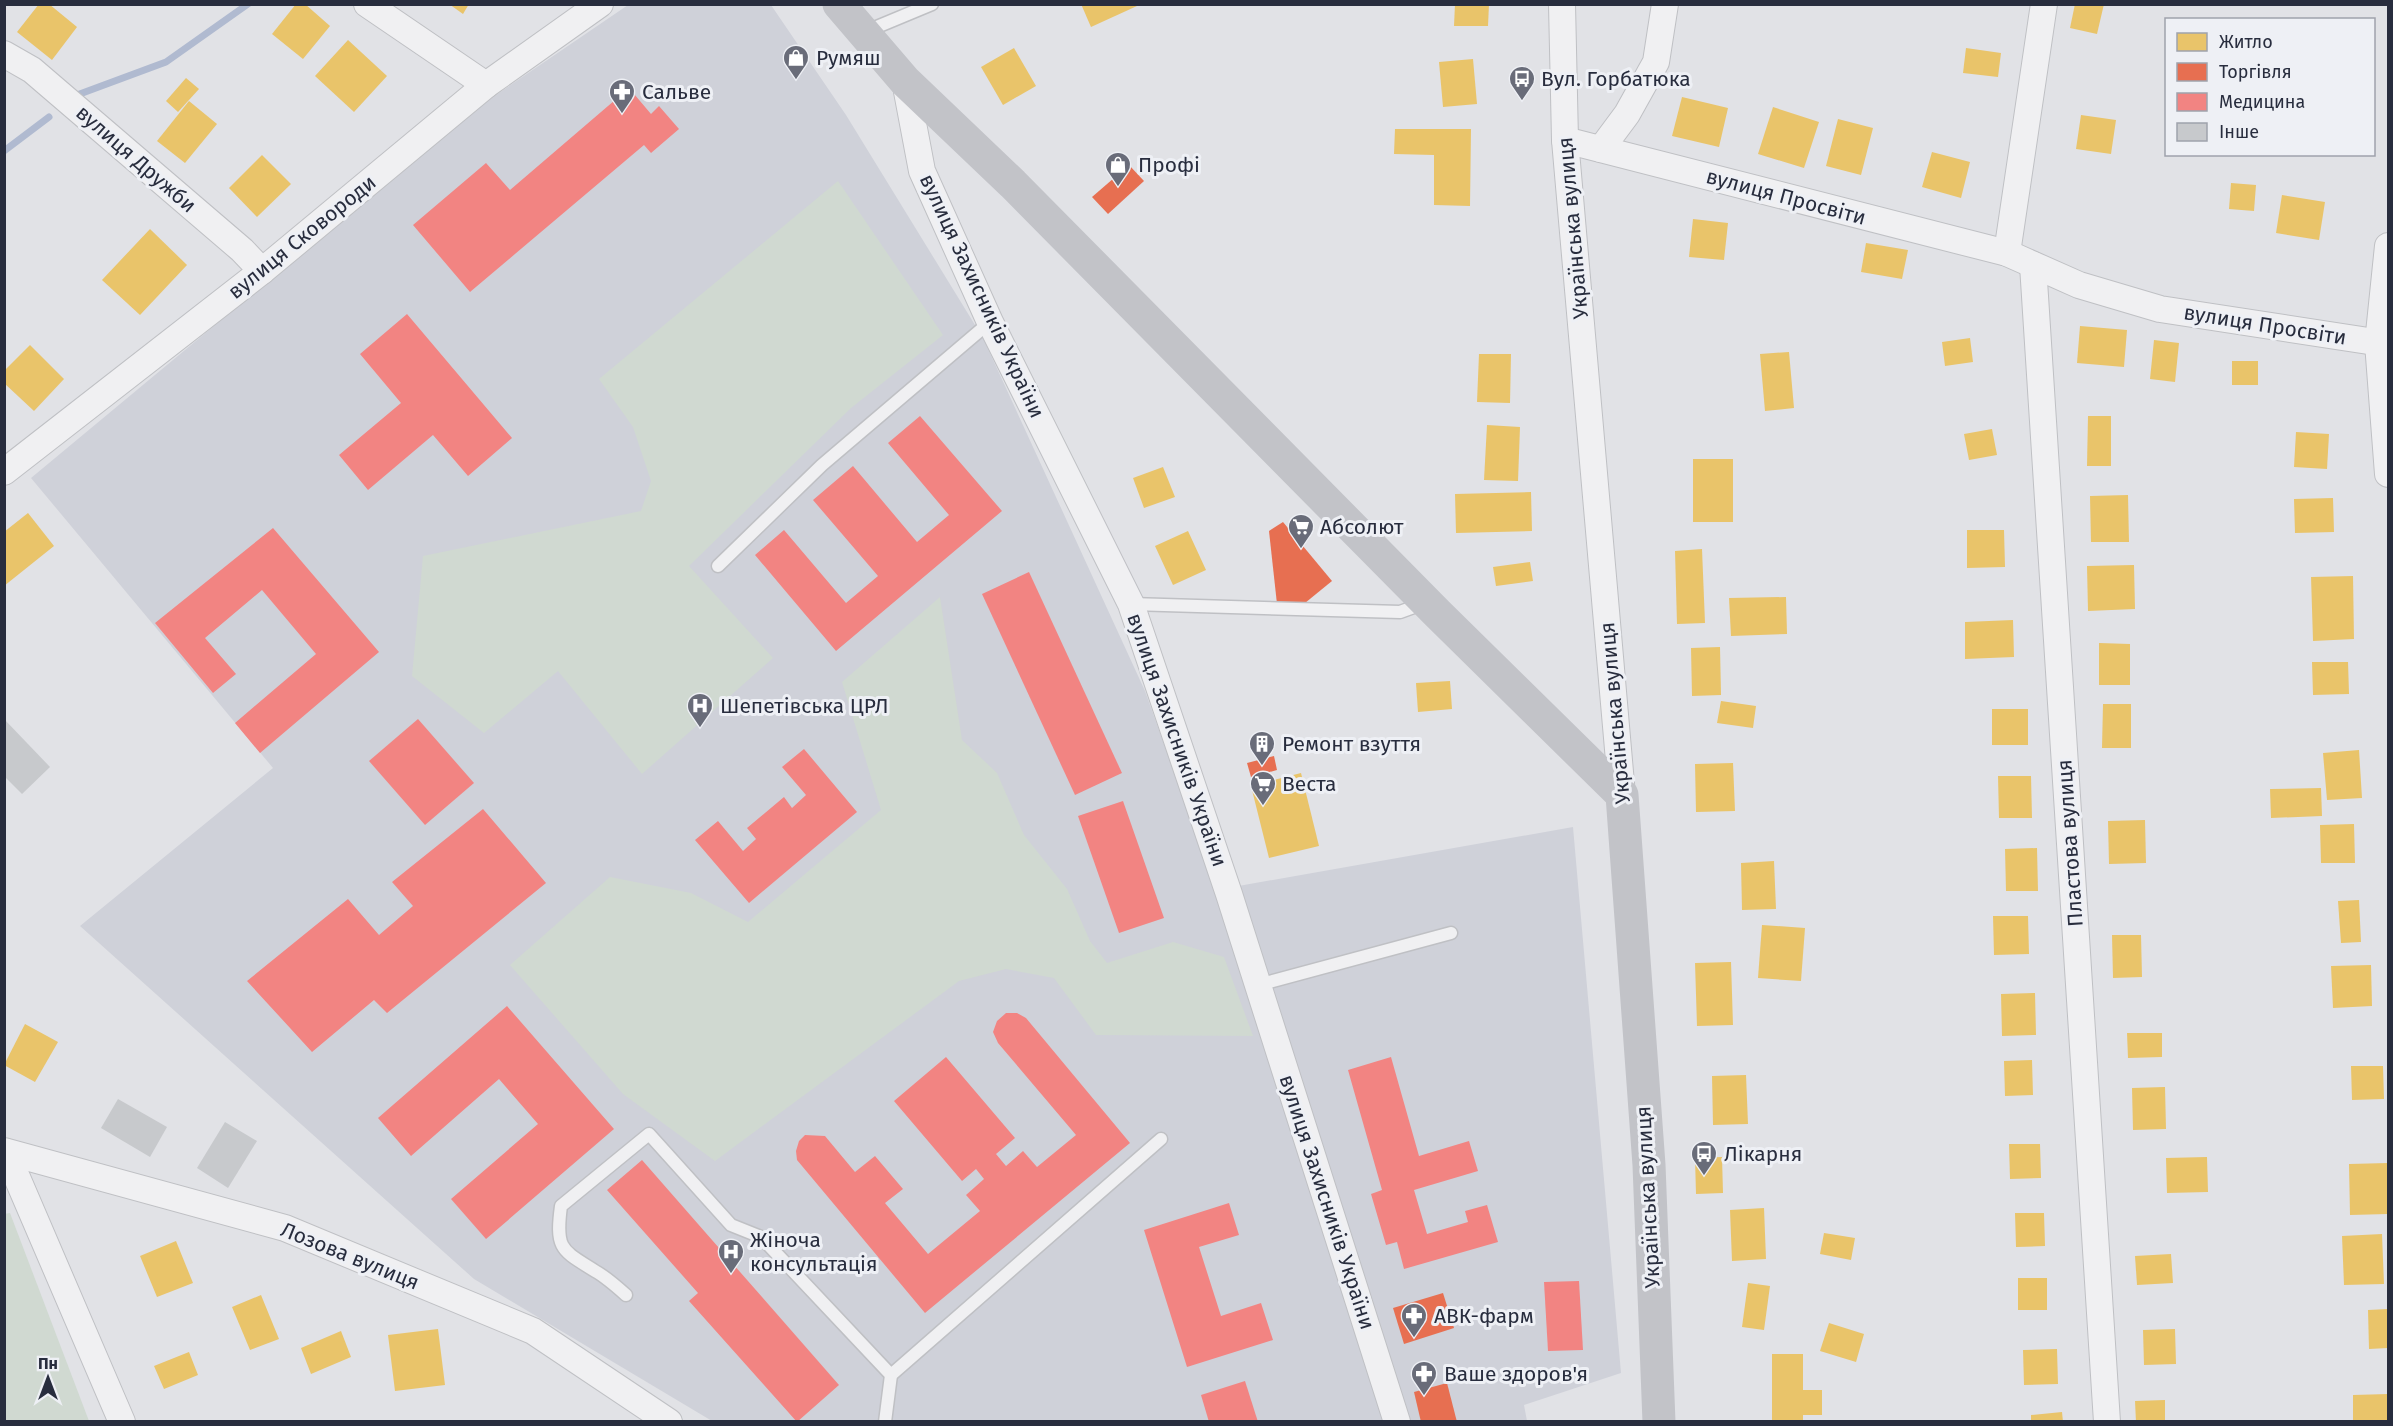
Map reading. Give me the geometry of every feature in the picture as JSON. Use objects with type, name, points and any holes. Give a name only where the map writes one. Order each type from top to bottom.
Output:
[{"type":"main road","name":"вулиця Захисників України","points":[[839,4],[905,81],[1013,184],[1426,602],[1623,795]]},
{"type":"main road","name":"Українська вулиця","points":[[1623,795],[1648,1165],[1659,1422]]},
{"type":"street","points":[[367,4],[486,85]]},
{"type":"street","name":"вулиця Сковороди","points":[[4,472],[262,271],[486,85],[600,4]]},
{"type":"street","name":"Українська вулиця","points":[[1562,4],[1565,140],[1623,795]]},
{"type":"street","name":"Українська вулиця","points":[[1601,148],[1627,114],[1656,62],[1665,4]]},
{"type":"street","points":[[2007,253],[2044,4]]},
{"type":"street","name":"вулиця Дружби","points":[[4,54],[32,70],[225,236],[262,271]]},
{"type":"street","name":"вулиця Захисників України","points":[[905,81],[922,171],[990,322],[1131,604],[1258,985],[1397,1422]]},
{"type":"street","name":"вулиця Просвіти","points":[[1565,140],[2007,253],[2079,285],[2160,309],[2383,344]]},
{"type":"street","points":[[2388,246],[2383,344],[2388,474]]},
{"type":"street","name":"Пластова вулиця","points":[[2033,265],[2107,1422]]},
{"type":"street","points":[[5,1151],[122,1422]]},
{"type":"street","name":"Лозова вулиця","points":[[5,1151],[285,1228],[533,1331],[669,1422]]},
{"type":"lane","points":[[863,32],[932,4]]},
{"type":"lane","points":[[718,566],[822,465],[990,322]]},
{"type":"lane","points":[[1131,604],[1400,612],[1426,602]]},
{"type":"lane","points":[[1258,985],[1452,933]]},
{"type":"lane","points":[[626,1294],[602,1275],[572,1259],[562,1246],[559,1224],[561,1206],[649,1134],[731,1225],[762,1237],[891,1375]]},
{"type":"lane","points":[[885,1422],[891,1375],[1161,1139]]},
{"type":"shaded area","name":"Шепетівська ЦРЛ","points":[[628,5],[771,5],[846,115],[983,338],[1145,691],[1216,890],[1573,827],[1621,1373],[1524,1405],[1527,1421],[712,1421],[474,1279],[80,926],[273,768],[31,478],[474,110]]},
{"type":"shaded area","points":[[838,181],[943,335],[851,408],[689,566],[773,658],[642,774],[558,671],[484,733],[412,676],[423,556],[641,511],[651,481],[633,427],[599,379]]},
{"type":"shaded area","points":[[940,597],[962,740],[997,773],[1024,835],[1067,889],[1090,941],[1107,963],[1173,942],[1224,957],[1253,1036],[1096,1035],[1054,978],[1006,969],[959,981],[715,1161],[623,1094],[510,965],[610,877],[691,893],[748,922],[881,810],[842,682]]},
{"type":"shaded area","points":[[10,1213],[89,1421],[5,1421],[4,1214]]},
{"type":"building: Житло","points":[[39,4],[49,4],[77,27],[52,60],[17,32]]},
{"type":"building: Житло","points":[[296,4],[305,4],[330,26],[303,59],[272,34]]},
{"type":"building: Житло","points":[[449,4],[469,4],[463,14]]},
{"type":"building: Житло","points":[[1081,4],[1136,4],[1137,6],[1091,27]]},
{"type":"building: Житло","points":[[1455,4],[1489,4],[1488,26],[1454,26]]},
{"type":"building: Житло","points":[[2075,4],[2104,4],[2097,34],[2070,28]]},
{"type":"building: Житло","points":[[348,40],[387,76],[354,112],[315,76]]},
{"type":"building: Житло","points":[[1014,48],[1036,86],[1003,105],[981,67]]},
{"type":"building: Житло","points":[[1966,48],[2001,53],[1998,77],[1963,73]]},
{"type":"building: Житло","points":[[1473,59],[1477,104],[1443,107],[1439,62]]},
{"type":"building: Житло","points":[[186,78],[199,89],[178,112],[166,101]]},
{"type":"building: Житло","points":[[1682,97],[1728,108],[1719,147],[1672,136]]},
{"type":"building: Житло","points":[[189,101],[217,124],[185,163],[157,141]]},
{"type":"building: Житло","points":[[1773,107],[1819,122],[1804,168],[1758,154]]},
{"type":"building: Житло","points":[[2081,115],[2116,120],[2111,154],[2076,149]]},
{"type":"building: Житло","points":[[1838,119],[1873,128],[1861,175],[1826,166]]},
{"type":"building: Житло","points":[[1395,129],[1471,129],[1470,206],[1434,205],[1434,155],[1394,154]]},
{"type":"building: Житло","points":[[1932,152],[1970,162],[1961,198],[1922,187]]},
{"type":"building: Житло","points":[[262,155],[291,184],[257,217],[229,188]]},
{"type":"building: Житло","points":[[2231,183],[2256,185],[2254,211],[2229,209]]},
{"type":"building: Житло","points":[[2282,195],[2325,202],[2319,240],[2276,233]]},
{"type":"building: Житло","points":[[1693,219],[1728,223],[1724,260],[1689,257]]},
{"type":"building: Житло","points":[[150,229],[187,265],[140,315],[102,280]]},
{"type":"building: Житло","points":[[1866,243],[1908,250],[1902,279],[1861,272]]},
{"type":"building: Житло","points":[[2080,326],[2127,330],[2124,367],[2077,363]]},
{"type":"building: Житло","points":[[1970,338],[1973,362],[1945,366],[1942,342]]},
{"type":"building: Житло","points":[[2154,340],[2179,343],[2175,382],[2150,379]]},
{"type":"building: Житло","points":[[30,345],[64,379],[34,411],[4,383],[4,371]]},
{"type":"building: Житло","points":[[1789,352],[1794,408],[1765,411],[1760,354]]},
{"type":"building: Житло","points":[[1479,354],[1511,354],[1510,403],[1477,402]]},
{"type":"building: Житло","points":[[2232,361],[2258,361],[2258,385],[2232,385]]},
{"type":"building: Житло","points":[[2088,416],[2111,416],[2111,466],[2087,466]]},
{"type":"building: Житло","points":[[1487,425],[1520,427],[1518,481],[1484,480]]},
{"type":"building: Житло","points":[[1992,429],[1997,455],[1969,460],[1964,434]]},
{"type":"building: Житло","points":[[2296,432],[2329,434],[2327,469],[2294,467]]},
{"type":"building: Житло","points":[[1693,459],[1733,459],[1733,522],[1693,522]]},
{"type":"building: Житло","points":[[1163,467],[1175,497],[1144,508],[1133,478]]},
{"type":"building: Житло","points":[[1531,492],[1532,531],[1456,533],[1455,494]]},
{"type":"building: Житло","points":[[2128,495],[2129,542],[2091,542],[2090,496]]},
{"type":"building: Житло","points":[[2333,498],[2334,532],[2295,533],[2294,499]]},
{"type":"building: Житло","points":[[28,513],[54,546],[4,586],[4,532]]},
{"type":"building: Житло","points":[[1967,530],[2004,530],[2005,567],[1967,568]]},
{"type":"building: Житло","points":[[1188,531],[1206,570],[1173,585],[1155,546]]},
{"type":"building: Житло","points":[[1702,549],[1705,623],[1677,624],[1675,551]]},
{"type":"building: Житло","points":[[1530,562],[1533,581],[1496,586],[1493,567]]},
{"type":"building: Житло","points":[[2134,565],[2135,609],[2088,611],[2087,566]]},
{"type":"building: Житло","points":[[2353,576],[2354,639],[2313,641],[2311,577]]},
{"type":"building: Житло","points":[[1786,597],[1787,634],[1731,636],[1729,598]]},
{"type":"building: Житло","points":[[2013,620],[2014,657],[1965,659],[1965,622]]},
{"type":"building: Житло","points":[[2099,643],[2130,644],[2130,685],[2099,685]]},
{"type":"building: Житло","points":[[1720,647],[1721,695],[1692,696],[1691,648]]},
{"type":"building: Житло","points":[[2312,662],[2348,662],[2349,694],[2313,695]]},
{"type":"building: Житло","points":[[1450,681],[1452,709],[1418,712],[1416,683]]},
{"type":"building: Житло","points":[[1721,701],[1756,706],[1753,728],[1717,723]]},
{"type":"building: Житло","points":[[2103,704],[2131,704],[2131,748],[2102,748]]},
{"type":"building: Житло","points":[[1992,709],[2028,709],[2028,745],[1992,745]]},
{"type":"building: Житло","points":[[2359,750],[2362,798],[2327,800],[2323,753]]},
{"type":"building: Житло","points":[[1733,763],[1735,811],[1696,812],[1695,764]]},
{"type":"building: Житло","points":[[1301,773],[1319,846],[1269,858],[1251,786]]},
{"type":"building: Житло","points":[[1998,776],[2031,776],[2032,818],[1999,818]]},
{"type":"building: Житло","points":[[2321,788],[2322,816],[2271,818],[2270,789]]},
{"type":"building: Житло","points":[[2145,820],[2146,863],[2109,864],[2108,821]]},
{"type":"building: Житло","points":[[2354,824],[2355,863],[2321,863],[2320,825]]},
{"type":"building: Житло","points":[[2037,848],[2038,891],[2006,891],[2005,849]]},
{"type":"building: Житло","points":[[1774,861],[1776,909],[1742,910],[1741,863]]},
{"type":"building: Житло","points":[[2359,900],[2361,942],[2341,943],[2338,901]]},
{"type":"building: Житло","points":[[1993,916],[2028,916],[2029,954],[1994,955]]},
{"type":"building: Житло","points":[[1762,925],[1805,928],[1801,981],[1758,978]]},
{"type":"building: Житло","points":[[2112,935],[2141,935],[2142,977],[2113,978]]},
{"type":"building: Житло","points":[[1731,962],[1733,1025],[1697,1026],[1695,963]]},
{"type":"building: Житло","points":[[2371,965],[2372,1006],[2333,1008],[2331,966]]},
{"type":"building: Житло","points":[[2035,993],[2036,1035],[2002,1036],[2001,994]]},
{"type":"building: Житло","points":[[25,1024],[58,1042],[35,1082],[4,1065]]},
{"type":"building: Житло","points":[[2127,1033],[2162,1033],[2162,1057],[2128,1058]]},
{"type":"building: Житло","points":[[2032,1060],[2033,1095],[2005,1096],[2004,1061]]},
{"type":"building: Житло","points":[[2351,1066],[2383,1066],[2384,1099],[2352,1100]]},
{"type":"building: Житло","points":[[1746,1075],[1748,1124],[1713,1125],[1712,1076]]},
{"type":"building: Житло","points":[[2165,1087],[2166,1129],[2133,1130],[2132,1088]]},
{"type":"building: Житло","points":[[2009,1144],[2040,1144],[2041,1178],[2010,1179]]},
{"type":"building: Житло","points":[[1722,1157],[1723,1193],[1696,1194],[1695,1158]]},
{"type":"building: Житло","points":[[2207,1157],[2208,1192],[2167,1193],[2166,1158]]},
{"type":"building: Житло","points":[[2388,1163],[2388,1214],[2350,1215],[2349,1164]]},
{"type":"building: Житло","points":[[1764,1208],[1766,1259],[1732,1261],[1730,1210]]},
{"type":"building: Житло","points":[[2015,1213],[2044,1213],[2045,1246],[2016,1247]]},
{"type":"building: Житло","points":[[1824,1233],[1855,1238],[1851,1260],[1820,1254]]},
{"type":"building: Житло","points":[[2382,1234],[2384,1284],[2344,1285],[2342,1236]]},
{"type":"building: Житло","points":[[176,1241],[193,1283],[157,1297],[140,1256]]},
{"type":"building: Житло","points":[[2171,1254],[2173,1283],[2137,1285],[2135,1256]]},
{"type":"building: Житло","points":[[2018,1278],[2047,1278],[2047,1310],[2018,1310]]},
{"type":"building: Житло","points":[[1748,1283],[1770,1286],[1764,1330],[1742,1327]]},
{"type":"building: Житло","points":[[261,1295],[279,1339],[250,1350],[232,1307]]},
{"type":"building: Житло","points":[[2388,1309],[2388,1348],[2369,1349],[2368,1310]]},
{"type":"building: Житло","points":[[1829,1323],[1864,1334],[1856,1362],[1820,1351]]},
{"type":"building: Житло","points":[[438,1329],[445,1385],[395,1391],[388,1335]]},
{"type":"building: Житло","points":[[2175,1329],[2176,1364],[2144,1365],[2143,1330]]},
{"type":"building: Житло","points":[[341,1331],[351,1357],[311,1374],[301,1348]]},
{"type":"building: Житло","points":[[2057,1349],[2058,1384],[2024,1385],[2023,1350]]},
{"type":"building: Житло","points":[[189,1352],[198,1375],[164,1389],[154,1366]]},
{"type":"building: Житло","points":[[1772,1354],[1803,1354],[1803,1390],[1822,1390],[1822,1415],[1803,1415],[1803,1422],[1772,1422]]},
{"type":"building: Житло","points":[[2388,1394],[2388,1422],[2353,1422],[2353,1395]]},
{"type":"building: Житло","points":[[2165,1400],[2165,1422],[2136,1422],[2135,1401]]},
{"type":"building: Житло","points":[[2062,1412],[2063,1422],[2031,1422],[2031,1415]]},
{"type":"building: Торгівля","points":[[1129,165],[1144,181],[1108,214],[1092,197]]},
{"type":"building: Торгівля","points":[[1283,522],[1332,581],[1305,603],[1277,604],[1269,531]]},
{"type":"building: Торгівля","name":"Ремонт взуття","points":[[1274,756],[1277,770],[1251,777],[1247,763]]},
{"type":"building: Торгівля","points":[[1443,1293],[1454,1328],[1404,1344],[1393,1308]]},
{"type":"building: Торгівля","points":[[1447,1383],[1457,1422],[1421,1422],[1414,1392]]},
{"type":"building: Медицина","points":[[629,88],[651,114],[659,106],[679,129],[651,153],[644,145],[470,292],[413,225],[486,163],[510,190]]},
{"type":"building: Медицина","points":[[407,314],[512,438],[468,476],[433,435],[368,490],[339,455],[401,403],[360,354]]},
{"type":"building: Медицина","points":[[920,416],[1002,511],[836,651],[755,555],[784,530],[846,603],[878,576],[813,500],[853,466],[917,542],[949,515],[888,443]]},
{"type":"building: Медицина","points":[[273,528],[379,652],[260,753],[235,723],[316,654],[262,590],[205,638],[236,674],[213,693],[155,623]]},
{"type":"building: Медицина","points":[[1029,572],[1122,773],[1075,795],[982,594]]},
{"type":"building: Медицина","points":[[418,719],[474,783],[425,825],[369,761]]},
{"type":"building: Медицина","points":[[804,749],[857,812],[749,903],[695,840],[718,821],[743,851],[756,839],[747,828],[784,797],[792,808],[806,795],[782,767]]},
{"type":"building: Медицина","points":[[1123,801],[1164,918],[1119,933],[1078,816]]},
{"type":"building: Медицина","points":[[483,809],[546,883],[387,1013],[374,1000],[312,1052],[247,981],[348,899],[379,935],[413,906],[392,882]]},
{"type":"building: Медицина","points":[[507,1006],[614,1129],[486,1239],[451,1199],[538,1124],[499,1079],[411,1156],[378,1118]]},
{"type":"building: Медицина","points":[[1006,1013],[1017,1013],[1026,1018],[1130,1143],[925,1313],[797,1160],[796,1151],[799,1141],[805,1135],[825,1136],[855,1172],[875,1156],[903,1189],[885,1203],[928,1254],[980,1211],[966,1195],[984,1179],[976,1169],[962,1181],[894,1101],[946,1057],[1015,1138],[996,1154],[1006,1166],[1023,1151],[1037,1167],[1076,1135],[998,1043],[993,1032],[997,1021]]},
{"type":"building: Медицина","points":[[1391,1057],[1419,1156],[1469,1141],[1478,1171],[1414,1190],[1427,1234],[1468,1222],[1465,1211],[1487,1205],[1498,1242],[1404,1269],[1397,1242],[1386,1245],[1371,1194],[1382,1190],[1348,1070]]},
{"type":"building: Медицина","points":[[642,1160],[839,1385],[797,1422],[689,1301],[698,1293],[607,1190]]},
{"type":"building: Медицина","points":[[1229,1203],[1239,1235],[1199,1247],[1221,1316],[1261,1303],[1273,1340],[1187,1367],[1144,1230]]},
{"type":"building: Медицина","points":[[1579,1281],[1583,1350],[1548,1351],[1544,1282]]},
{"type":"building: Медицина","points":[[1245,1381],[1258,1422],[1209,1422],[1201,1395]]},
{"type":"building: Інше","points":[[4,719],[50,767],[22,794],[4,776]]},
{"type":"building: Інше","points":[[118,1099],[167,1127],[150,1157],[101,1128]]},
{"type":"building: Інше","points":[[225,1122],[257,1141],[228,1188],[197,1168]]},
{"type":"waterway","points":[[77,95],[166,62],[248,4]]},
{"type":"waterway","points":[[4,151],[49,117]]},
{"type":"place","name":"Румяш","points":[[796,81]]},
{"type":"place","name":"Вул. Горбатюка","points":[[1522,102]]},
{"type":"place","name":"Сальве","points":[[622,115]]},
{"type":"place","name":"Профі","points":[[1118,188]]},
{"type":"place","name":"Абсолют","points":[[1301,550]]},
{"type":"place","name":"Шепетівська ЦРЛ","points":[[700,729]]},
{"type":"place","name":"Ремонт взуття","points":[[1262,767]]},
{"type":"place","name":"Веста","points":[[1263,807]]},
{"type":"place","name":"Лікарня","points":[[1704,1177]]},
{"type":"place","name":"Жіноча консультація","points":[[731,1275]]},
{"type":"place","name":"АВК-фарм","points":[[1414,1339]]},
{"type":"place","name":"Ваше здоров'я","points":[[1424,1397]]}]
